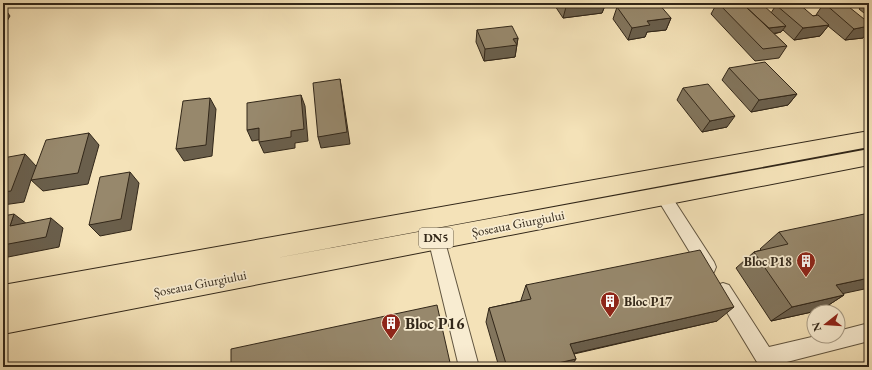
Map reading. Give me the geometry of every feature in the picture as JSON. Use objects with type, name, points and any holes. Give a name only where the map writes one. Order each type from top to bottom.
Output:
[{"type":"highway","name":"Șoseaua Giurgiului","points":[[3,297],[869,139]]},
{"type":"highway","name":"Șoseaua Giurgiului","points":[[3,321],[869,157]]},
{"type":"lane","points":[[662,195],[768,362],[869,332]]},
{"type":"lane","points":[[436,238],[469,367]]},
{"type":"building","points":[[564,3],[594,3],[566,7]]},
{"type":"building","points":[[658,3],[671,18],[647,21],[650,25],[632,28],[617,7]]},
{"type":"building","points":[[718,3],[742,3],[787,46],[763,49]]},
{"type":"building","points":[[798,3],[813,16],[818,15],[829,25],[803,28],[776,5]]},
{"type":"building","points":[[824,3],[844,3],[869,23],[869,26],[854,29]]},
{"type":"building","points":[[762,4],[786,26],[769,28],[746,7]]},
{"type":"building","points":[[512,26],[518,38],[513,39],[517,45],[485,49],[477,30]]},
{"type":"building","points":[[765,62],[797,94],[759,100],[729,68]]},
{"type":"building","points":[[340,79],[347,132],[318,137],[313,83]]},
{"type":"building","points":[[708,84],[735,116],[710,121],[683,88]]},
{"type":"building","points":[[301,95],[304,129],[291,131],[291,137],[259,142],[259,128],[247,130],[247,103]]},
{"type":"building","points":[[210,98],[206,145],[176,149],[183,101]]},
{"type":"building","points":[[89,133],[78,173],[31,180],[46,140]]},
{"type":"building","points":[[25,154],[11,191],[3,192],[3,158]]},
{"type":"building","points":[[130,172],[121,219],[89,225],[100,177]]},
{"type":"building","name":"Bloc P18","points":[[869,213],[869,278],[836,285],[844,295],[792,307],[754,252],[788,244],[779,232]]},
{"type":"building","points":[[14,214],[10,226],[51,218],[46,237],[3,245],[3,216]]},
{"type":"building","name":"Bloc P17","points":[[700,250],[734,307],[570,344],[576,359],[540,367],[507,367],[489,308],[531,299],[526,285]]},
{"type":"building","name":"Bloc P16","points":[[437,305],[451,367],[220,367],[231,365],[231,349]]},
{"type":"place","name":"Bloc P18","points":[[806,278]]},
{"type":"place","name":"Bloc P17","points":[[610,318]]},
{"type":"place","name":"Bloc P16","points":[[391,340]]}]
